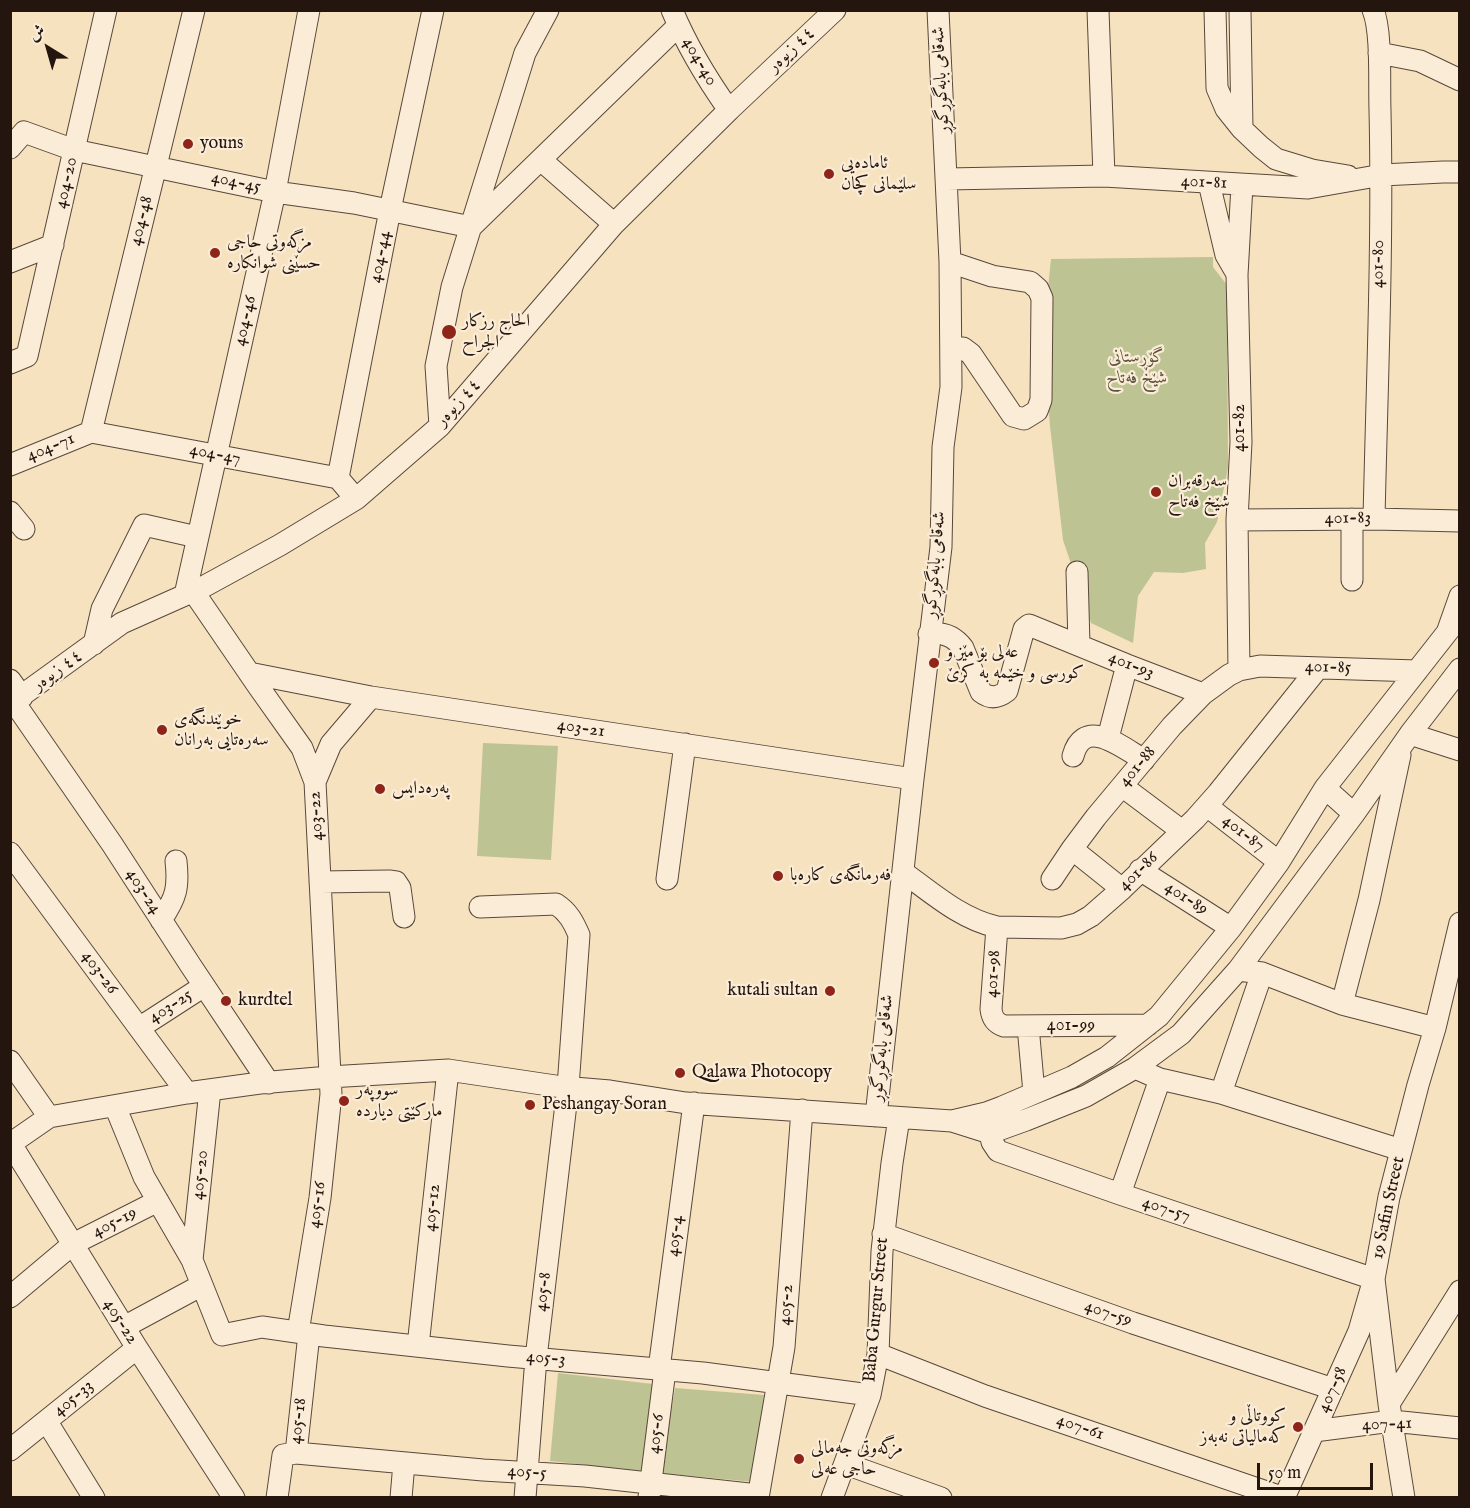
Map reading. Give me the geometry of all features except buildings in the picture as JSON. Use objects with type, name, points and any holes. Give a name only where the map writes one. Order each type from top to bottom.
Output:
[{"type":"street","name":"404-20","points":[[19,360],[53,245],[106,10]]},
{"type":"street","name":"404-48","points":[[91,432],[194,10]]},
{"type":"street","name":"404-46","points":[[189,593],[197,537],[275,192],[309,10]]},
{"type":"street","name":"404-44","points":[[338,478],[390,210],[433,10]]},
{"type":"street","points":[[440,426],[436,366],[452,287],[525,53],[548,10]]},
{"type":"street","name":"٤٤ زیوەر","points":[[14,696],[122,623],[189,593],[280,545],[356,499],[440,426],[614,224],[729,110],[835,10]]},
{"type":"street","name":"شەقامی بابەگوڕگوڕ","points":[[876,1116],[929,634],[941,547],[943,447],[951,387],[950,262],[938,10]]},
{"type":"street","points":[[1098,10],[1104,176]]},
{"type":"street","points":[[1215,10],[1217,88],[1227,109],[1242,129],[1276,159],[1312,170],[1371,177]]},
{"type":"street","points":[[1240,10],[1242,129]]},
{"type":"street","name":"401-80","points":[[1373,10],[1376,18],[1379,53],[1371,177],[1374,519]]},
{"type":"street","points":[[471,227],[541,160],[675,18]]},
{"type":"street","name":"404-40","points":[[675,18],[709,81],[729,110]]},
{"type":"street","points":[[1379,53],[1420,62],[1460,80]]},
{"type":"street","name":"404-45","points":[[10,147],[24,132],[74,150],[275,192],[354,203],[471,227]]},
{"type":"street","points":[[541,160],[614,224]]},
{"type":"street","name":"401-81","points":[[947,179],[1104,176],[1308,188],[1371,177],[1460,172]]},
{"type":"street","points":[[1209,183],[1224,250],[1237,274]]},
{"type":"street","name":"401-82","points":[[1239,670],[1237,520],[1241,442],[1237,274],[1242,185]]},
{"type":"street","points":[[10,262],[53,245]]},
{"type":"street","points":[[950,262],[992,276],[1030,282],[1038,289],[1042,298],[1042,388],[1037,411],[1024,418],[1013,416],[971,354],[963,348],[951,348]]},
{"type":"street","name":"404-47","points":[[91,432],[338,478]]},
{"type":"street","name":"404-71","points":[[10,465],[91,432]]},
{"type":"street","points":[[338,478],[356,499]]},
{"type":"street","points":[[10,512],[24,529]]},
{"type":"street","points":[[1352,519],[1352,580]]},
{"type":"street","name":"401-83","points":[[1237,520],[1460,521]]},
{"type":"street","points":[[94,644],[102,609],[144,525],[197,537]]},
{"type":"street","points":[[1077,572],[1080,645]]},
{"type":"street","name":"403-22","points":[[189,593],[302,748],[315,782],[329,1077]]},
{"type":"street","points":[[1446,633],[1460,596]]},
{"type":"street","points":[[988,1123],[1034,1093],[1089,1067],[1124,1045],[1159,1016],[1231,928],[1279,862],[1325,789],[1460,616]]},
{"type":"street","name":"401-93","points":[[929,634],[942,633],[959,642],[981,692],[993,697],[1000,696],[1007,691],[1024,629],[1031,625],[1203,694]]},
{"type":"street","points":[[1108,738],[1127,665]]},
{"type":"street","name":"401-85","points":[[1239,670],[1260,666],[1417,671]]},
{"type":"street","name":"401-86","points":[[903,872],[977,922],[997,927],[1069,927],[1090,916],[1122,889],[1207,806],[1318,668]]},
{"type":"street","points":[[11,1144],[49,1117],[187,1093],[329,1077],[448,1070],[694,1103],[988,1123],[1086,1096],[1136,1068],[1181,1034],[1238,970],[1460,669]]},
{"type":"street","name":"401-88","points":[[1052,879],[1096,817],[1172,726],[1203,694],[1220,680],[1239,670]]},
{"type":"street","name":"403-21","points":[[249,673],[371,697],[913,779]]},
{"type":"street","name":"403-24","points":[[14,696],[269,1083]]},
{"type":"street","points":[[315,782],[332,744],[371,697]]},
{"type":"street","points":[[1073,756],[1078,745],[1087,737],[1101,736],[1144,760]]},
{"type":"street","points":[[1406,742],[1460,750]]},
{"type":"street","points":[[1342,1004],[1406,742]]},
{"type":"street","points":[[667,879],[685,744]]},
{"type":"street","points":[[1122,786],[1182,831]]},
{"type":"street","points":[[1325,789],[1354,814]]},
{"type":"street","name":"401-87","points":[[1207,806],[1279,862]]},
{"type":"street","points":[[1072,849],[1122,889]]},
{"type":"street","name":"403-26","points":[[10,853],[187,1093]]},
{"type":"street","points":[[161,920],[172,904],[178,882],[176,861]]},
{"type":"street","name":"401-89","points":[[1140,870],[1231,928]]},
{"type":"street","points":[[320,882],[396,882],[400,888],[404,917]]},
{"type":"street","name":"405-8","points":[[480,907],[556,904],[571,917],[579,934],[568,1087],[536,1358],[525,1497]]},
{"type":"street","name":"19 Safin Street","points":[[1404,1497],[1390,1413],[1374,1279],[1389,1197],[1418,1085],[1454,976],[1460,923]]},
{"type":"street","name":"401-98","points":[[995,1021],[991,1009],[997,927]]},
{"type":"street","points":[[1238,970],[1262,973],[1342,1004],[1435,1028]]},
{"type":"street","points":[[1221,1093],[1262,973]]},
{"type":"street","name":"403-25","points":[[139,1028],[204,986]]},
{"type":"street","name":"401-99","points":[[995,1021],[1004,1026],[1148,1025]]},
{"type":"street","points":[[1028,1026],[1034,1093]]},
{"type":"street","points":[[10,1061],[49,1117]]},
{"type":"street","points":[[1136,1068],[1160,1079],[1221,1093],[1401,1150]]},
{"type":"street","name":"405-12","points":[[418,1346],[448,1070]]},
{"type":"street","name":"405-16","points":[[304,1333],[331,1094],[329,1077]]},
{"type":"street","points":[[1120,1194],[1160,1079]]},
{"type":"street","name":"405-20","points":[[192,1260],[210,1090]]},
{"type":"street","name":"405-4","points":[[662,1369],[694,1103]]},
{"type":"street","points":[[115,1106],[144,1177],[192,1260],[202,1285],[124,1327]]},
{"type":"street","name":"405-2","points":[[758,1496],[784,1347],[802,1110]]},
{"type":"street","name":"Baba Gurgur Street","points":[[832,1497],[870,1395],[878,1354],[883,1234],[899,1118]]},
{"type":"street","name":"407-57","points":[[988,1123],[994,1147],[998,1151],[1374,1279]]},
{"type":"street","name":"405-22","points":[[11,1144],[137,1348],[234,1497]]},
{"type":"street","name":"405-19","points":[[10,1297],[73,1244],[158,1201]]},
{"type":"street","name":"407-59","points":[[883,1234],[1122,1319],[1333,1389]]},
{"type":"street","name":"407-58","points":[[1284,1497],[1359,1331],[1374,1279]]},
{"type":"street","name":"405-3","points":[[202,1285],[222,1335],[262,1327],[418,1346],[662,1369],[870,1395]]},
{"type":"street","points":[[1390,1413],[1460,1291]]},
{"type":"street","name":"405-18","points":[[277,1497],[283,1455],[296,1453],[304,1333]]},
{"type":"street","name":"405-33","points":[[10,1450],[137,1348]]},
{"type":"street","name":"407-61","points":[[878,1354],[985,1396],[1284,1497]]},
{"type":"street","name":"405-6","points":[[650,1490],[662,1369]]},
{"type":"street","name":"407-41","points":[[1314,1431],[1390,1413],[1460,1428]]},
{"type":"street","points":[[47,1422],[94,1497]]},
{"type":"street","name":"405-5","points":[[296,1453],[585,1476],[650,1490],[758,1496]]},
{"type":"street","points":[[401,1497],[404,1462]]},
{"type":"street","points":[[846,1464],[941,1497]]},
{"type":"green space","name":"گۆڕستانی شێخ فەتاح","points":[[1213,257],[1213,267],[1227,285],[1228,468],[1217,522],[1205,543],[1206,569],[1183,573],[1154,572],[1138,596],[1133,643],[1091,623],[1063,540],[1050,426],[1043,336],[1051,259]]},
{"type":"green space","points":[[483,743],[558,746],[551,860],[477,856]]},
{"type":"green space","points":[[558,1373],[653,1384],[643,1471],[550,1461]]},
{"type":"green space","points":[[675,1388],[764,1395],[754,1482],[660,1473]]},
{"type":"place","name":"youns","points":[[188,144]]},
{"type":"place","name":"ئامادەیی سلێمانی کچان","points":[[829,174]]},
{"type":"place","name":"مزگەوتی حاجی حسێنی شوانکارە","points":[[215,253]]},
{"type":"place","name":"الحاج رزكار الجراح","points":[[449,332]]},
{"type":"place","name":"سەرقەبران شێخ فەتاح","points":[[1156,492]]},
{"type":"place","name":"عەلی بۆ مێز و کورسی و خێمە بە کرێ","points":[[934,663]]},
{"type":"place","name":"خوێندنگەی سەرەتایی بەرانان","points":[[162,730]]},
{"type":"place","name":"پەرەدایس","points":[[380,789]]},
{"type":"place","name":"فەرمانگەی کارەبا","points":[[778,876]]},
{"type":"place","name":"kutali sultan","points":[[830,991]]},
{"type":"place","name":"kurdtel","points":[[226,1001]]},
{"type":"place","name":"Qalawa Photocopy","points":[[680,1073]]},
{"type":"place","name":"سووپەر مارکێتی دیاردە","points":[[344,1101]]},
{"type":"place","name":"Peshangay Soran","points":[[530,1105]]},
{"type":"place","name":"کووتاڵی و کەمالیاتی نەبەز","points":[[1298,1427]]},
{"type":"place","name":"مزگەوتی جەمالی حاجی عەلی","points":[[799,1459]]}]
